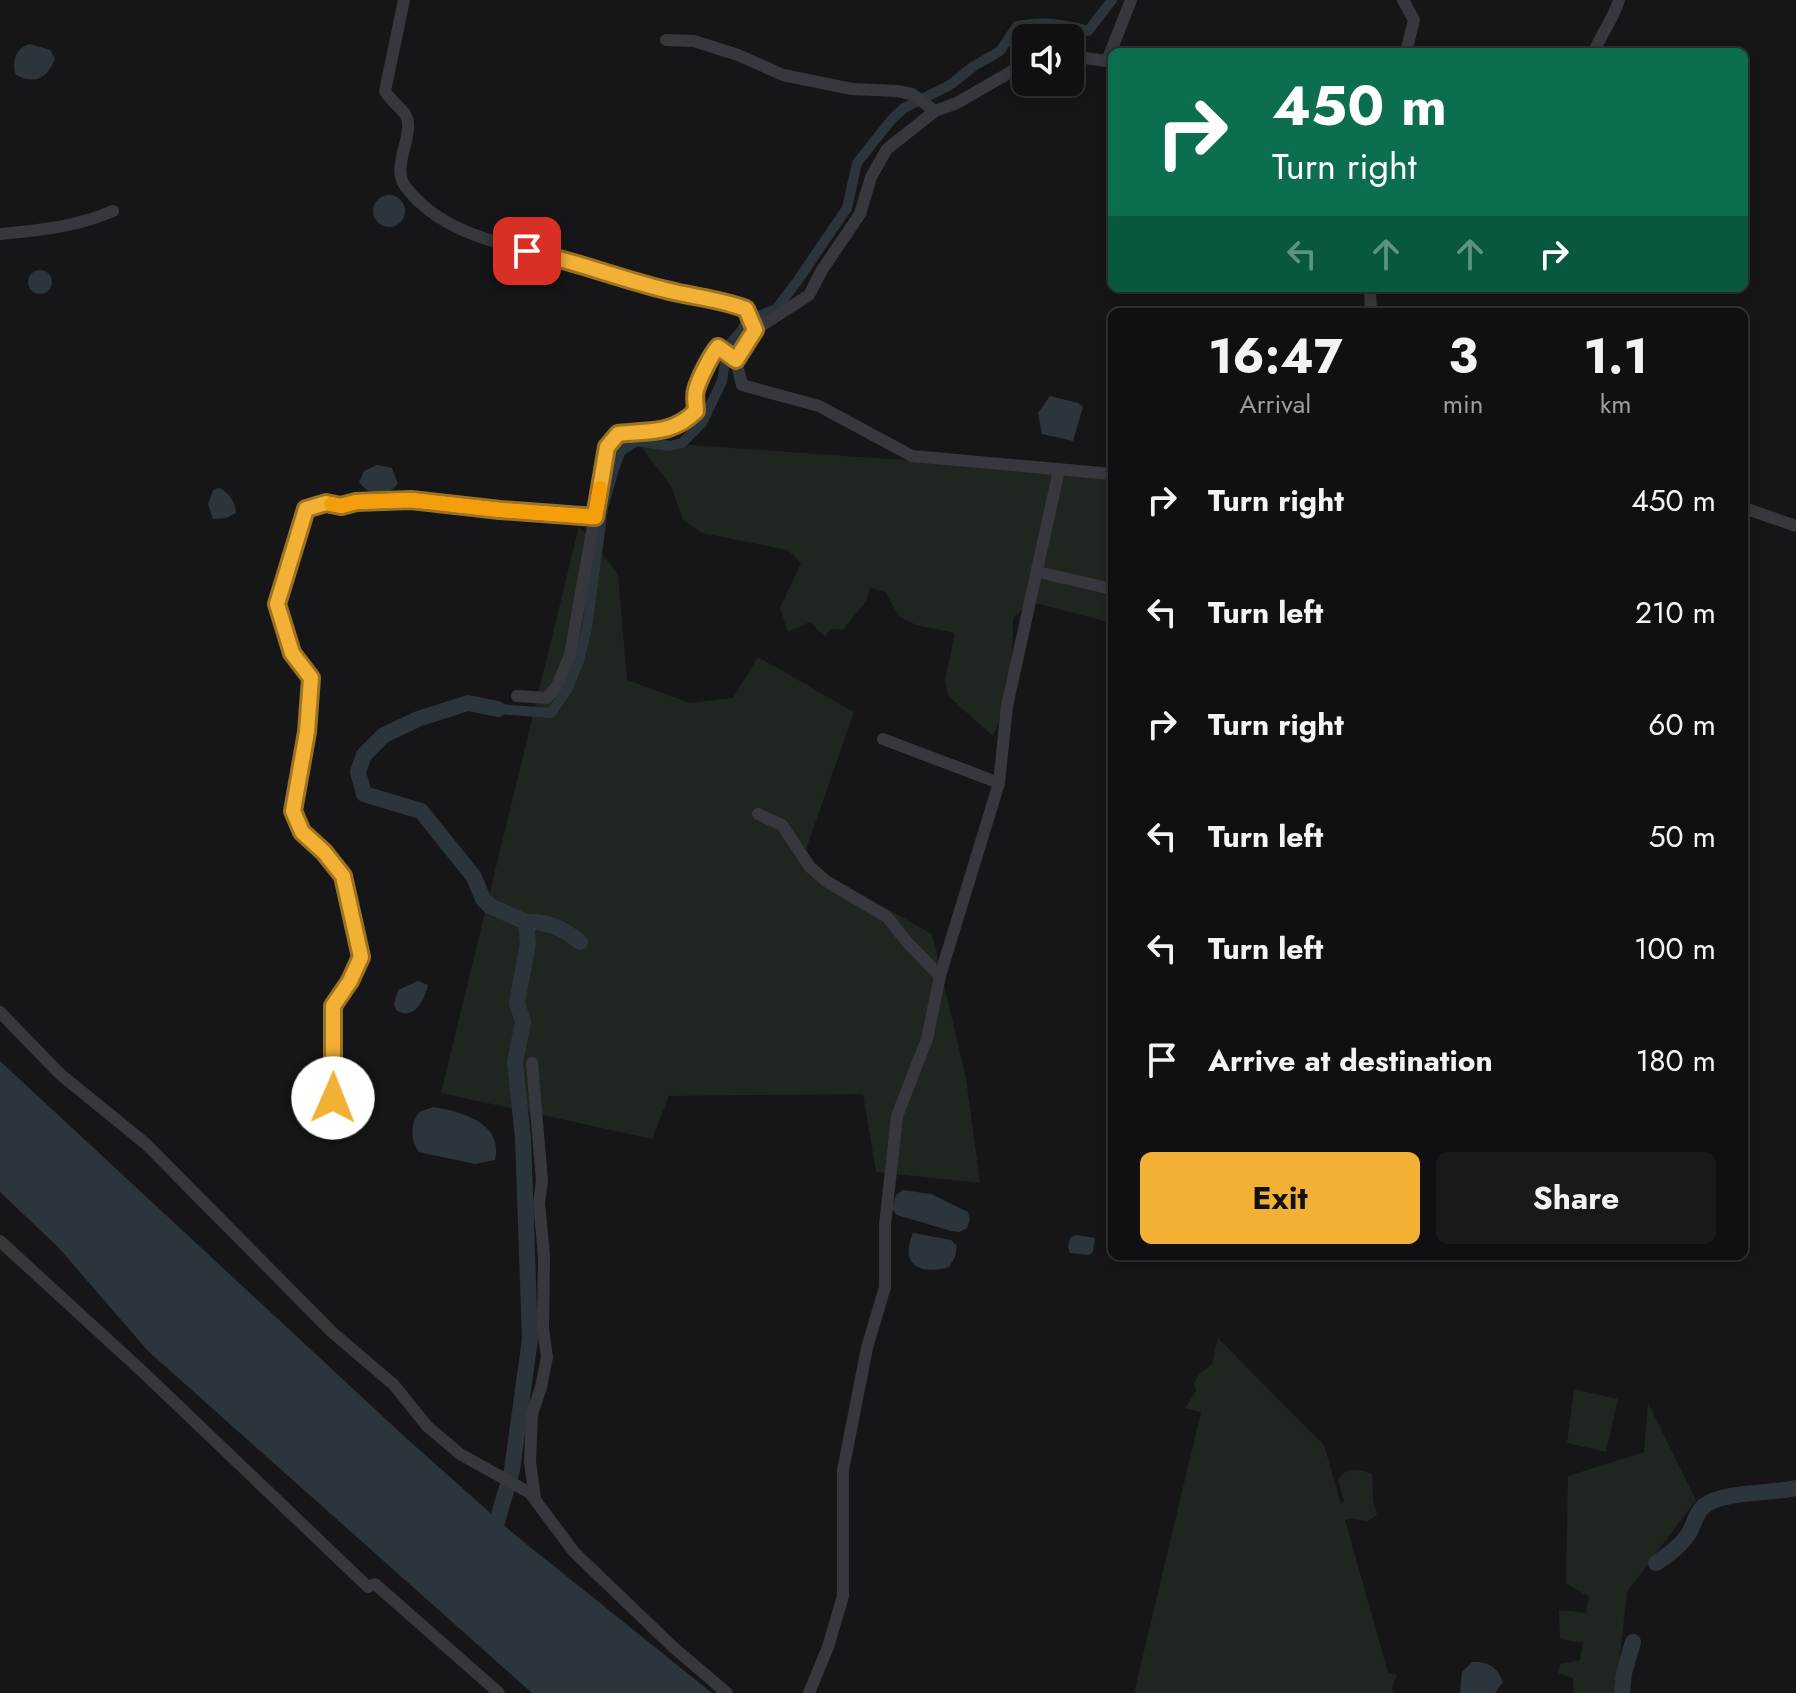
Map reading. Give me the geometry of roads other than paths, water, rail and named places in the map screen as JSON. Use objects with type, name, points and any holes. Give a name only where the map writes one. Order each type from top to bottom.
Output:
[{"type":"street","points":[[404,0],[385,91],[397,109],[405,114],[408,125],[401,181],[418,203],[447,223],[499,244],[565,259],[669,291],[722,300],[746,309],[755,330]]},
{"type":"street","points":[[1115,48],[1131,0]]},
{"type":"street","points":[[1403,0],[1414,20],[1407,48]]},
{"type":"street","points":[[1595,48],[1619,0]]},
{"type":"street","points":[[666,40],[694,41],[738,55],[783,75],[852,89],[912,94],[933,110]]},
{"type":"street","points":[[1084,59],[1108,64]]},
{"type":"street","points":[[736,360],[755,330],[809,295],[860,214],[871,177],[887,149],[933,110],[957,103],[1012,71]]},
{"type":"street","points":[[0,234],[46,231],[86,223],[113,211]]},
{"type":"street","points":[[517,696],[547,698],[557,686],[570,655],[607,447],[618,434],[674,428],[684,423],[696,411],[695,391],[705,374],[709,357],[718,347],[736,360],[742,385],[819,406],[912,456],[1108,474]]},
{"type":"street","points":[[809,1693],[828,1647],[843,1596],[843,1470],[867,1348],[885,1287],[885,1225],[897,1116],[927,1039],[940,976],[999,783],[1007,706],[1059,470]]},
{"type":"street","points":[[333,1098],[333,1006],[361,957],[343,876],[324,852],[302,832],[293,811],[307,732],[311,678],[292,653],[277,604],[306,509],[326,503],[341,506],[356,502],[411,500],[595,517]]},
{"type":"street","points":[[1748,509],[1796,526]]},
{"type":"street","points":[[1038,572],[1108,588]]},
{"type":"street","points":[[883,739],[999,783]]},
{"type":"street","points":[[758,814],[782,825],[810,867],[826,881],[887,917],[940,976]]},
{"type":"street","points":[[0,1012],[60,1074],[146,1144],[332,1332],[394,1385],[427,1426],[460,1454],[533,1497],[574,1552],[673,1647],[727,1693]]},
{"type":"street","points":[[532,1063],[542,1181],[539,1203],[544,1256],[543,1329],[547,1357],[532,1414],[530,1462],[533,1497]]},
{"type":"street","points":[[0,1241],[144,1373],[368,1587],[375,1584],[499,1693]]},
{"type":"waterway","points":[[498,709],[551,713],[567,690],[579,661],[587,628],[603,508],[621,451],[636,441],[670,446],[682,443],[702,423],[722,381],[728,346],[746,321],[776,309],[796,283],[847,208],[857,163],[892,119],[904,108],[950,85],[1000,51],[1017,26],[1053,24],[1088,31],[1112,0]]},
{"type":"waterway","points":[[492,1539],[512,1470],[530,1339],[523,1138],[515,1062],[523,1022],[517,1003],[528,943],[526,922],[490,906],[483,899],[474,877],[421,811],[364,794],[358,772],[364,755],[384,735],[418,719],[468,703],[498,709]]},
{"type":"waterway","points":[[526,922],[555,926],[580,942]]},
{"type":"waterway","points":[[1656,1563],[1682,1542],[1699,1512],[1712,1501],[1734,1495],[1796,1488]]},
{"type":"waterway","points":[[1622,1693],[1633,1642]]}]
